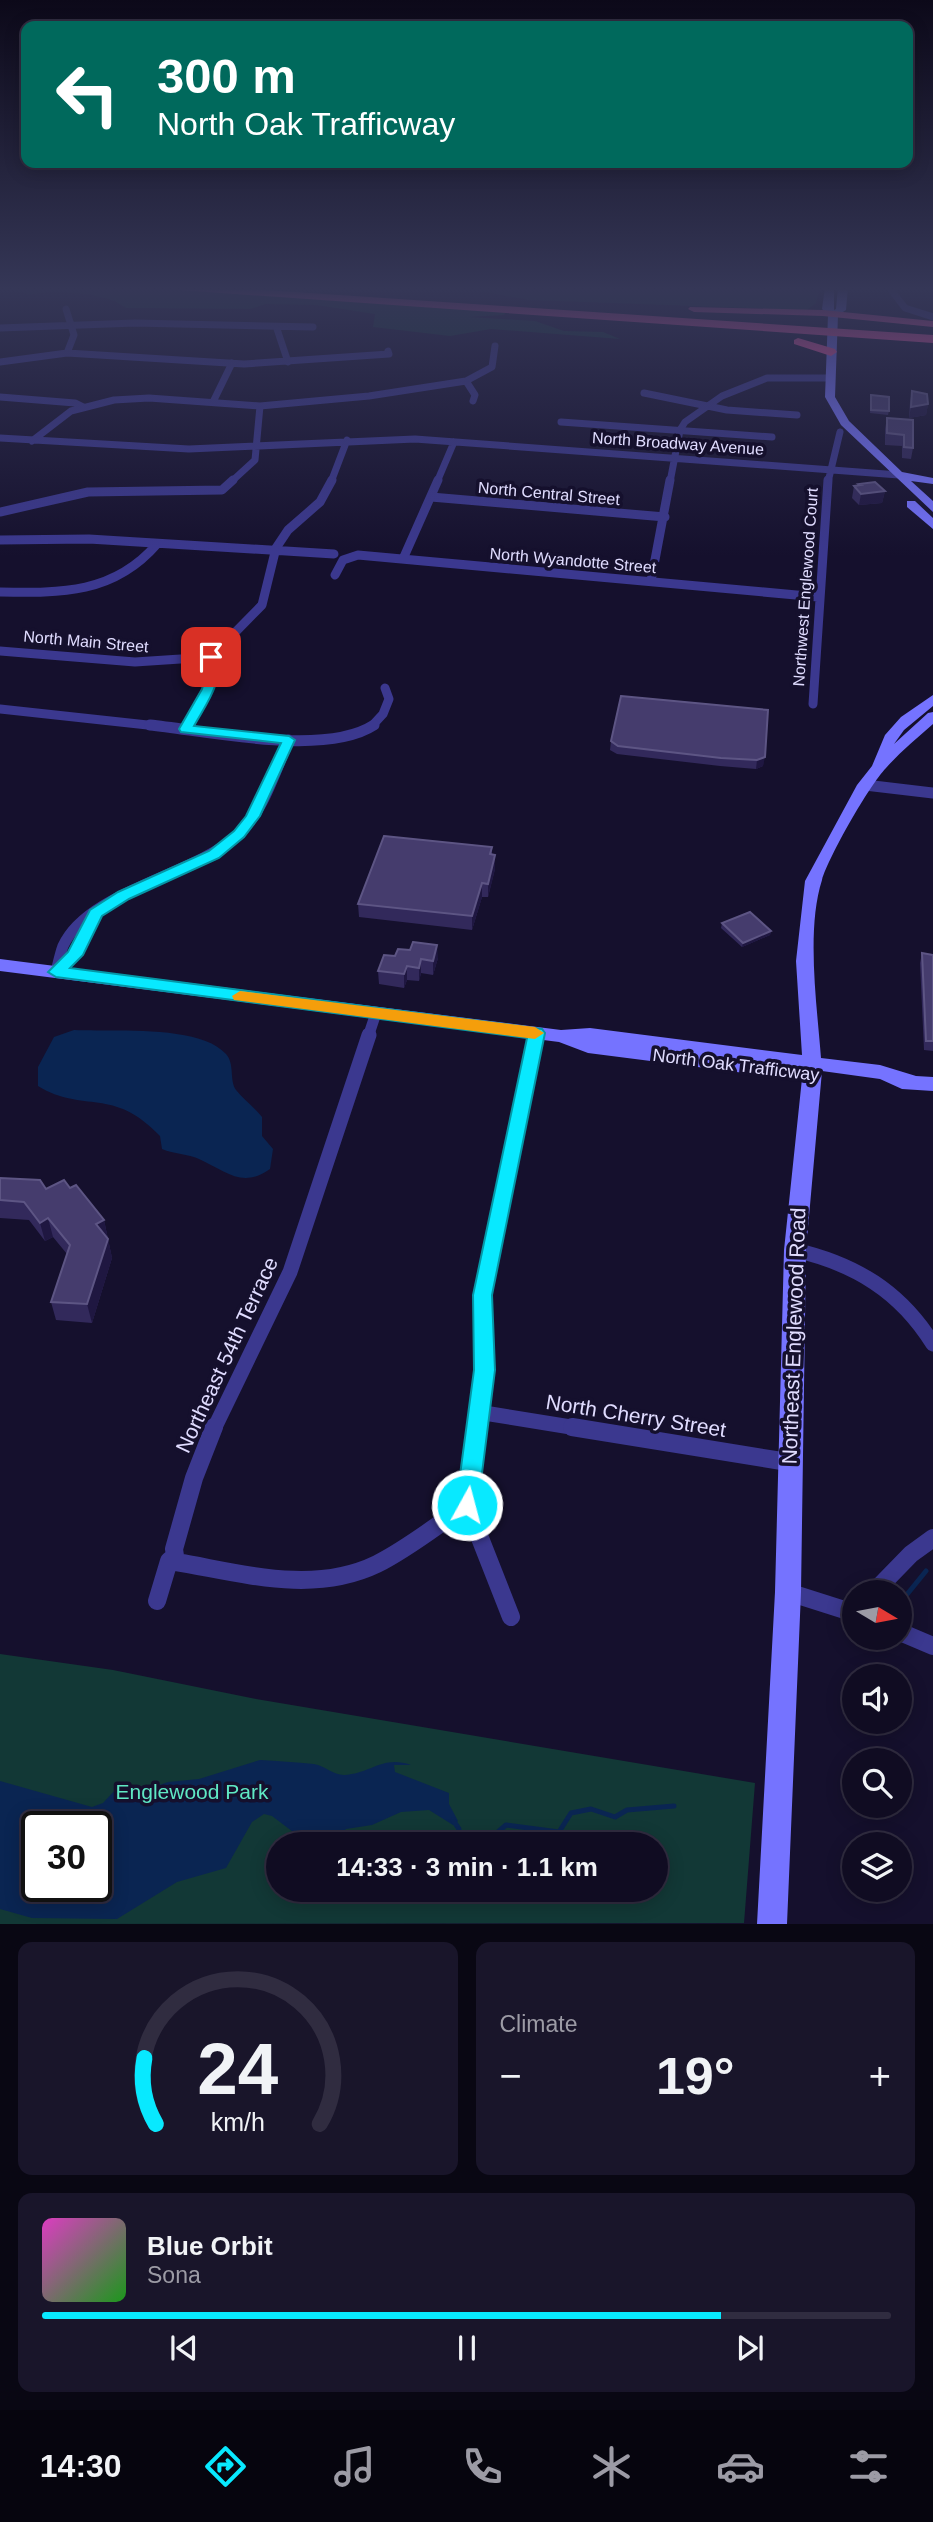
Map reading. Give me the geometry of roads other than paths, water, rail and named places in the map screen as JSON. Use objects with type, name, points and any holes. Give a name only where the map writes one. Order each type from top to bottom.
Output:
[{"type":"main road","points":[[830,378],[827,410],[840,432],[933,525]]},
{"type":"main road","points":[[830,397],[845,423],[933,508]]},
{"type":"main road","name":"North Broadway Avenue","points":[[899,475],[933,480]]},
{"type":"main road","points":[[916,492],[933,480]]},
{"type":"main road","name":"Northeast Englewood Road","points":[[878,766],[883,745],[898,727],[933,699]]},
{"type":"main road","name":"Northeast Englewood Road","points":[[772,1923],[788,1591],[796,1250],[812,1069],[806,961],[813,881],[878,766],[933,716]]},
{"type":"main road","name":"North Oak Trafficway","points":[[0,965],[561,1036],[588,1047],[812,1069],[880,1083],[933,1084]]},
{"type":"street","points":[[213,402],[225,377]]},
{"type":"street","points":[[33,441],[60,417],[83,407],[140,398],[260,405],[369,396],[466,381],[474,377]]},
{"type":"street","points":[[652,581],[680,430],[685,422],[734,387],[751,380],[781,377]]},
{"type":"street","points":[[805,377],[830,378]]},
{"type":"street","points":[[466,381],[475,395],[472,401]]},
{"type":"street","points":[[644,393],[708,406],[797,415]]},
{"type":"street","points":[[0,397],[75,403],[83,407]]},
{"type":"street","points":[[0,512],[88,492],[222,490],[250,467],[258,446],[260,405]]},
{"type":"street","points":[[561,422],[772,437]]},
{"type":"street","name":"Northwest Englewood Court","points":[[813,704],[828,471],[839,443],[840,432]]},
{"type":"street","name":"North Broadway Avenue","points":[[0,438],[189,449],[346,440],[454,442],[899,475]]},
{"type":"street","points":[[185,729],[208,689],[213,670],[211,657],[262,605],[276,548],[288,530],[320,502],[339,468],[346,440]]},
{"type":"street","points":[[403,559],[454,442]]},
{"type":"street","name":"North Central Street","points":[[431,497],[665,517]]},
{"type":"street","points":[[0,540],[89,539],[276,548],[334,554]]},
{"type":"street","points":[[0,592],[80,589],[105,583],[137,566],[157,544]]},
{"type":"street","name":"North Wyandotte Street","points":[[335,575],[343,560],[353,555],[818,597]]},
{"type":"street","name":"North Main Street","points":[[0,651],[135,662],[211,657]]},
{"type":"street","points":[[0,709],[289,740],[336,741],[366,730],[387,709],[389,699],[385,688]]},
{"type":"street","points":[[56,972],[75,955],[95,913],[124,896],[202,862],[239,834],[253,816],[289,740]]},
{"type":"street","points":[[865,785],[933,793]]},
{"type":"street","name":"Northeast 54th Terrace","points":[[157,1601],[169,1561],[175,1556],[174,1549],[194,1478],[214,1428],[290,1272],[376,1013]]},
{"type":"street","points":[[510,1617],[467,1505],[484,1370],[483,1295],[537,1033]]},
{"type":"street","points":[[796,1250],[839,1261],[870,1275],[905,1307],[933,1344]]},
{"type":"street","name":"North Cherry Street","points":[[478,1412],[789,1462]]},
{"type":"street","points":[[175,1556],[176,1562],[286,1579],[327,1579],[373,1565],[467,1505]]},
{"type":"street","points":[[886,1580],[911,1554],[933,1538]]},
{"type":"street","points":[[788,1591],[842,1609]]},
{"type":"street","points":[[912,1637],[933,1646]]},
{"type":"water","points":[[74,1030],[176,1034],[214,1044],[229,1058],[236,1090],[262,1117],[262,1136],[273,1149],[270,1169],[251,1178],[234,1176],[195,1157],[162,1149],[160,1136],[128,1111],[70,1099],[38,1086],[38,1067],[54,1037]]},
{"type":"water","points":[[260,1760],[314,1764],[344,1775],[392,1762],[401,1763],[411,1765],[394,1765],[395,1772],[449,1793],[449,1804],[458,1821],[453,1825],[429,1810],[401,1812],[372,1825],[346,1829],[343,1832],[293,1832],[272,1816],[264,1814],[252,1822],[226,1868],[177,1882],[117,1919],[32,1918],[0,1909],[0,1781],[92,1807],[103,1803],[117,1788],[127,1797],[168,1782],[199,1779]]},
{"type":"waterway","points":[[912,1588],[926,1571]]},
{"type":"waterway","points":[[559,1832],[571,1813],[591,1809],[615,1817],[627,1810],[674,1806]]},
{"type":"waterway","points":[[453,1820],[459,1832]]},
{"type":"waterway","points":[[498,1832],[506,1825],[559,1832]]},
{"type":"park label","name":"Englewood Park","points":[[192,1792]]}]
